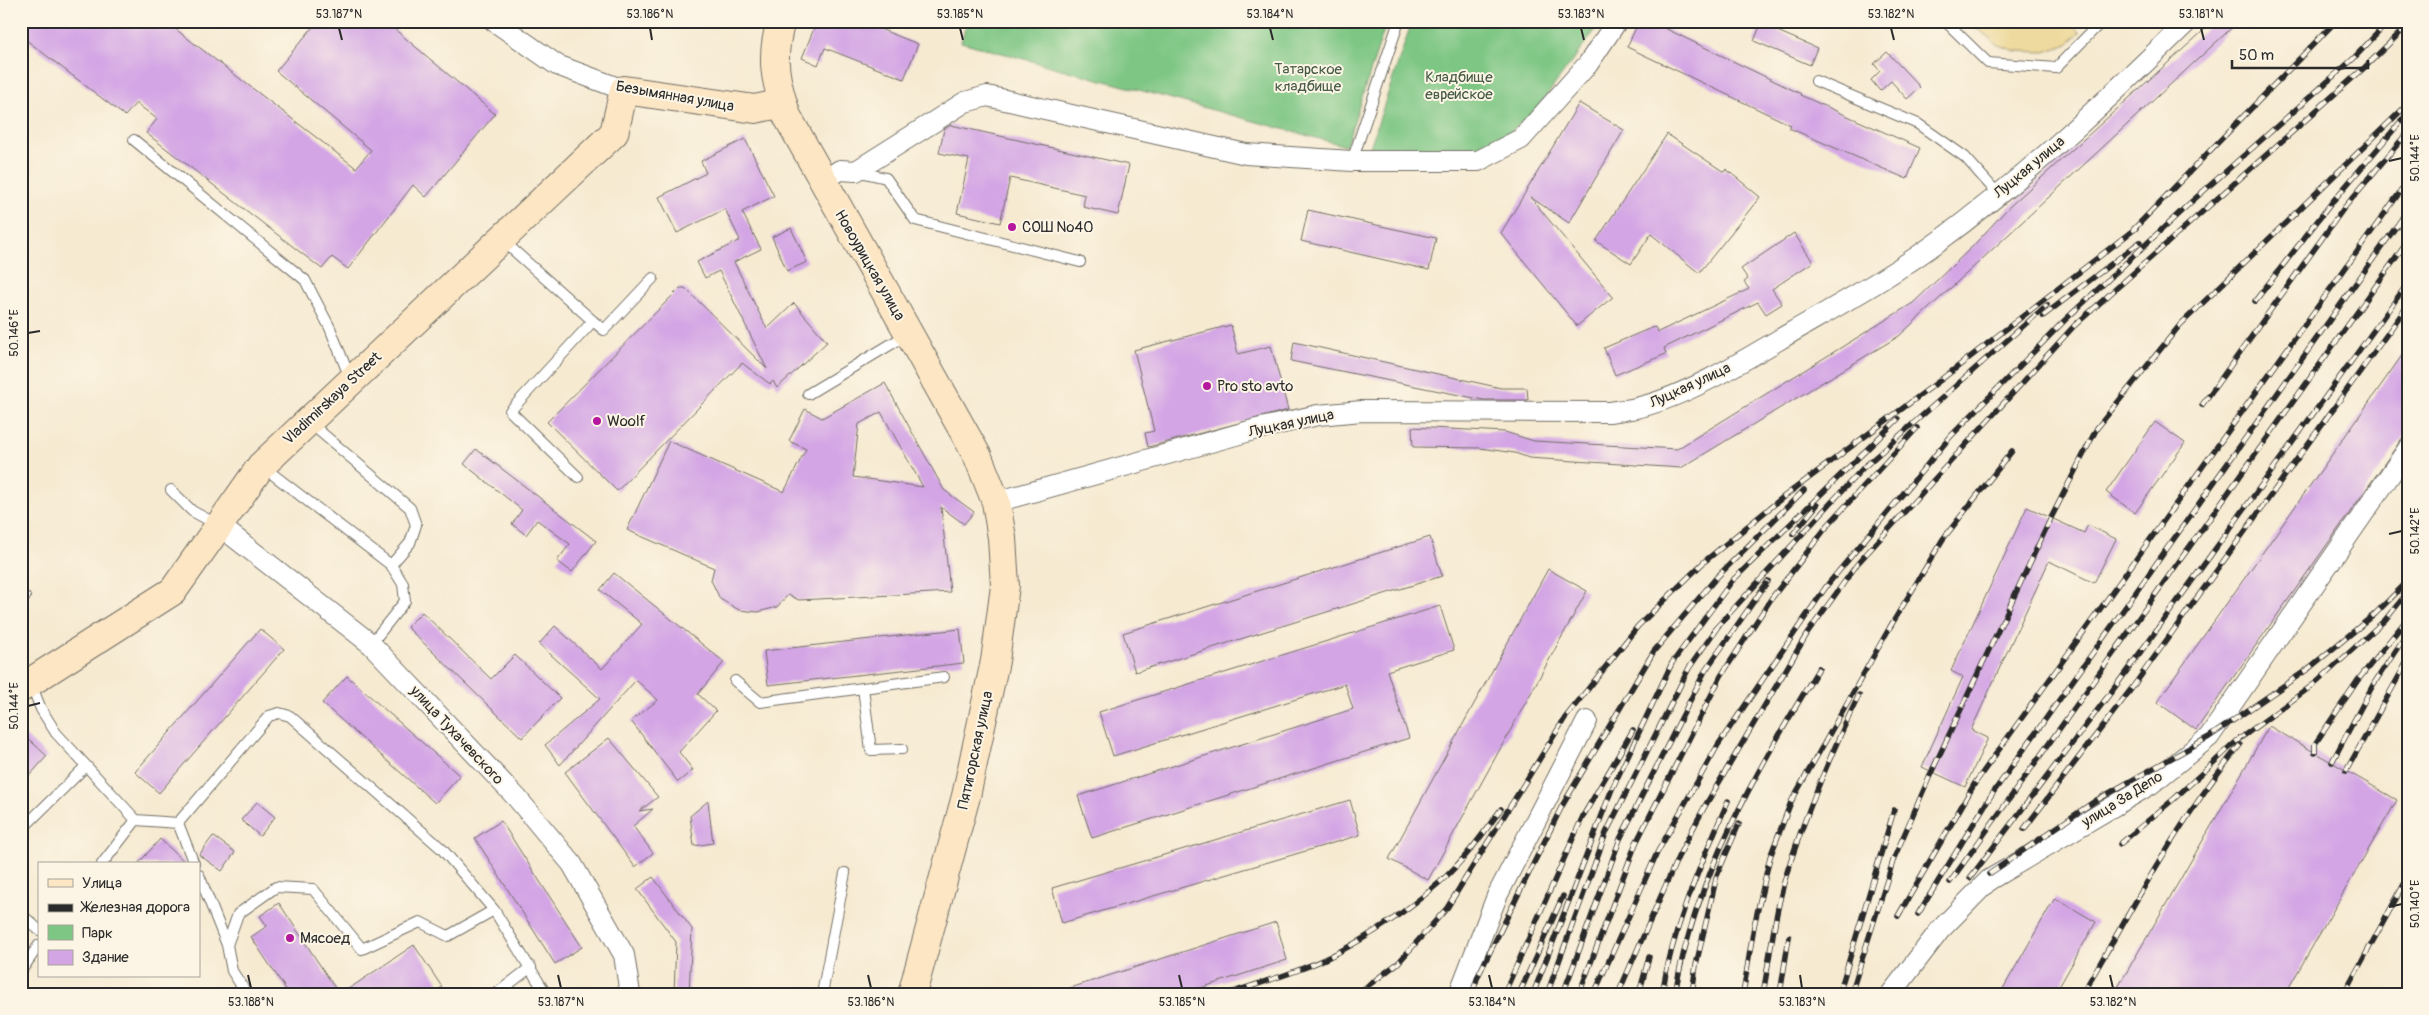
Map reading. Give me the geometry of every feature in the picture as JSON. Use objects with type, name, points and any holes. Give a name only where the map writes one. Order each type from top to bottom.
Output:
[{"type":"main road","name":"Новоурицкая улица","points":[[781,21],[777,35],[774,69],[787,116],[822,182],[978,457],[996,502]]},
{"type":"main road","name":"Безымянная улица","points":[[624,90],[755,109],[783,103]]},
{"type":"main road","name":"Vladimirskaya Street","points":[[26,685],[173,591],[261,466],[614,133],[624,90]]},
{"type":"main road","name":"Пятигорская улица","points":[[912,994],[966,796],[995,661],[1005,586],[1002,538],[996,502]]},
{"type":"street","name":"Безымянная улица","points":[[494,21],[557,65],[624,90]]},
{"type":"street","points":[[822,182],[840,170],[856,171],[965,102],[987,96],[1246,154],[1352,160],[1478,160],[1521,138],[1588,64],[1617,21]]},
{"type":"street","name":"Луцкая улица","points":[[996,502],[1258,429],[1318,415],[1362,411],[1610,412],[1641,407],[1691,388],[1777,341],[1884,278],[1939,241],[1998,194],[2106,101],[2188,21]]},
{"type":"street","name":"улица За Депо","points":[[1891,994],[1940,930],[1988,880],[2151,784],[2209,737],[2408,449]]},
{"type":"street","name":"улица Тухачевского","points":[[220,526],[371,644],[516,798],[572,864],[624,955],[630,994]]},
{"type":"street","points":[[1459,994],[1497,896],[1586,721]]},
{"type":"lane","points":[[1352,160],[1398,21]]},
{"type":"lane","points":[[1945,21],[1988,63],[2056,68],[2102,21]]},
{"type":"lane","points":[[1816,81],[1918,124],[1965,157],[1998,194]]},
{"type":"lane","points":[[134,140],[305,280],[330,328],[351,380]]},
{"type":"lane","points":[[856,171],[886,178],[915,220],[1080,262]]},
{"type":"lane","points":[[501,239],[604,330],[654,278]]},
{"type":"lane","points":[[578,477],[510,411],[593,321]]},
{"type":"lane","points":[[808,394],[909,333]]},
{"type":"lane","points":[[308,421],[410,508],[416,525],[410,543],[391,565]]},
{"type":"lane","points":[[261,466],[391,565],[403,584],[405,601],[371,644]]},
{"type":"lane","points":[[171,490],[192,511],[220,526]]},
{"type":"lane","points":[[735,681],[760,702],[944,677]]},
{"type":"lane","points":[[26,685],[56,733],[136,820],[178,823]]},
{"type":"lane","points":[[863,688],[871,750],[902,749]]},
{"type":"lane","points":[[178,823],[269,716],[279,713],[290,716],[442,849],[494,910],[546,994]]},
{"type":"lane","points":[[21,830],[86,766]]},
{"type":"lane","points":[[104,862],[136,820]]},
{"type":"lane","points":[[178,823],[193,862]]},
{"type":"lane","points":[[822,994],[845,873]]},
{"type":"lane","points":[[200,878],[227,945],[232,971],[247,994]]},
{"type":"lane","points":[[227,945],[238,914],[276,887],[313,889],[362,949],[420,922],[448,936],[494,910]]},
{"type":"lane","points":[[21,914],[38,929]]},
{"type":"lane","points":[[21,971],[38,946]]},
{"type":"lane","points":[[496,994],[531,967]]},
{"type":"green space","name":"Татарское кладбище","points":[[967,21],[1387,21],[1346,146],[961,42]]},
{"type":"green space","name":"Кладбище еврейское","points":[[1412,21],[1602,21],[1536,110],[1494,146],[1367,156]]},
{"type":"sand","points":[[1963,21],[2071,21],[2080,32],[2068,44],[2045,52],[2016,51],[1998,45],[1982,32]]},
{"type":"building","points":[[21,21],[165,21],[356,168],[371,150],[276,71],[318,21],[385,21],[495,114],[426,197],[413,185],[348,269],[332,257],[322,269],[146,133],[157,119],[136,103],[125,116],[21,36]]},
{"type":"building","points":[[817,21],[860,21],[918,44],[904,79],[825,48],[818,65],[802,58]]},
{"type":"building","points":[[1639,21],[1650,21],[1800,95],[1920,148],[1907,179],[1789,128],[1791,125],[1627,47]]},
{"type":"building","points":[[2214,21],[2239,21],[1899,336],[1681,468],[1529,458],[1515,453],[1480,448],[1413,447],[1412,427],[1505,432],[1534,441],[1677,449],[1913,303],[1973,246],[2008,208]]},
{"type":"building","points":[[1761,24],[1817,48],[1810,65],[1754,41]]},
{"type":"building","points":[[1887,52],[1920,87],[1907,99],[1891,81],[1880,91],[1871,80],[1880,71],[1874,64]]},
{"type":"building","points":[[1579,103],[1624,130],[1569,223],[1530,197],[1613,297],[1577,326],[1501,233]]},
{"type":"building","points":[[951,125],[1129,165],[1118,215],[1083,207],[1085,195],[1010,178],[1000,223],[957,213],[969,159],[939,153],[944,129]]},
{"type":"building","points":[[1667,134],[1724,172],[1726,169],[1760,197],[1699,273],[1651,234],[1631,264],[1596,241]]},
{"type":"building","points":[[745,139],[774,196],[742,212],[761,249],[734,262],[767,329],[794,303],[827,342],[777,388],[773,381],[770,384],[742,363],[617,491],[547,422],[680,288],[685,288],[767,369],[719,271],[705,278],[697,262],[740,240],[725,209],[677,233],[659,197],[706,173],[701,161]]},
{"type":"building","points":[[1308,210],[1436,238],[1429,270],[1301,241]]},
{"type":"building","points":[[791,228],[807,262],[787,271],[772,237]]},
{"type":"building","points":[[1794,233],[1813,262],[1772,289],[1782,304],[1766,314],[1758,302],[1664,348],[1666,354],[1615,375],[1604,348],[1651,328],[1655,327],[1658,332],[1749,289],[1744,282],[1748,279],[1741,269]]},
{"type":"building","points":[[1231,325],[1238,354],[1271,346],[1288,410],[1148,447],[1145,433],[1154,431],[1134,350]]},
{"type":"building","points":[[1294,342],[1501,388],[1527,388],[1528,400],[1484,400],[1291,361]]},
{"type":"building","points":[[2408,347],[2408,430],[2196,730],[2157,702]]},
{"type":"building","points":[[885,383],[944,490],[974,512],[964,524],[941,507],[950,592],[799,600],[788,595],[777,607],[758,612],[739,610],[720,599],[711,580],[714,568],[627,530],[669,441],[784,492],[806,449],[789,441],[805,409],[822,418]],"holes":[[[881,412],[923,487],[853,477],[859,424]]]},
{"type":"building","points":[[2155,422],[2185,443],[2135,513],[2106,492]]},
{"type":"building","points":[[476,449],[596,541],[572,572],[557,561],[570,544],[537,520],[526,535],[512,524],[522,510],[464,464]]},
{"type":"building","points":[[2027,507],[2084,533],[2088,525],[2116,539],[2094,583],[2049,561],[1971,730],[1988,738],[1965,787],[1922,767],[1963,677],[1951,671]]},
{"type":"building","points":[[1430,537],[1442,576],[1135,672],[1123,633]]},
{"type":"building","points":[[1548,569],[1587,591],[1428,880],[1389,859]]},
{"type":"building","points":[[614,573],[724,662],[698,694],[716,711],[679,752],[693,770],[678,782],[631,721],[658,700],[636,680],[560,765],[545,745],[600,699],[539,644],[555,626],[602,669],[642,624],[600,590]]},
{"type":"building","points":[[1440,606],[1454,650],[1387,671],[1409,738],[1092,838],[1078,796],[1353,709],[1345,684],[1113,756],[1099,712]]},
{"type":"building","points":[[422,612],[491,679],[515,655],[560,698],[522,738],[407,627]]},
{"type":"building","points":[[260,629],[284,649],[159,793],[135,772]]},
{"type":"building","points":[[960,629],[964,663],[768,685],[764,651]]},
{"type":"building","points":[[347,676],[460,776],[435,803],[322,703]]},
{"type":"building","points":[[2269,726],[2397,800],[2285,994],[2114,994]]},
{"type":"building","points":[[21,732],[47,756],[21,785]]},
{"type":"building","points":[[609,738],[658,797],[639,811],[653,809],[633,826],[653,853],[635,867],[565,772]]},
{"type":"building","points":[[1350,800],[1360,835],[1062,923],[1052,888]]},
{"type":"building","points":[[708,801],[713,843],[694,846],[690,816]]},
{"type":"building","points":[[257,802],[275,817],[260,836],[241,820]]},
{"type":"building","points":[[501,821],[582,947],[555,964],[475,838]]},
{"type":"building","points":[[213,836],[235,852],[222,871],[199,855]]},
{"type":"building","points":[[160,839],[185,862],[140,862]]},
{"type":"building","points":[[653,877],[692,929],[689,994],[674,994],[676,942],[637,889]]},
{"type":"building","points":[[2055,898],[2096,922],[2055,994],[2000,994]]},
{"type":"building","points":[[279,903],[339,994],[289,994],[251,937],[267,926],[260,916]]},
{"type":"building","points":[[1276,922],[1287,960],[1182,994],[1061,994],[1061,991]]},
{"type":"building","points":[[414,945],[442,987],[432,994],[341,994]]},
{"type":"railway","points":[[2132,231],[2336,21]]},
{"type":"railway","points":[[1594,994],[1657,853],[1718,745],[1828,584],[1951,436],[2065,320],[2190,203],[2353,59],[2389,21]]},
{"type":"railway","points":[[1618,994],[1678,857],[1705,806],[1807,634],[1858,563],[2074,326],[2364,68],[2408,25]]},
{"type":"railway","points":[[1851,994],[1894,858],[1932,771],[2051,518],[2097,428],[2180,325],[2408,104]]},
{"type":"railway","points":[[2255,301],[2333,201],[2408,113]]},
{"type":"railway","points":[[2202,405],[2344,208],[2408,132]]},
{"type":"railway","points":[[1898,916],[1975,783],[2408,181]]},
{"type":"railway","points":[[1918,914],[1990,797],[2408,210]]},
{"type":"railway","points":[[1357,994],[1398,963],[1447,908],[1565,718],[1638,626],[1705,561],[1782,498],[1938,382],[2136,228]]},
{"type":"railway","points":[[1950,882],[2408,241]]},
{"type":"railway","points":[[2043,316],[2140,242]]},
{"type":"railway","points":[[1970,878],[2118,683],[2408,283]]},
{"type":"railway","points":[[1714,630],[1863,468],[2047,305]]},
{"type":"railway","points":[[2024,829],[2132,688],[2408,305]]},
{"type":"railway","points":[[1533,994],[1612,789],[1672,663],[1732,581],[1898,419]]},
{"type":"railway","points":[[1579,994],[1636,843],[1721,676],[1771,599],[1828,525],[1917,428]]},
{"type":"railway","points":[[1743,994],[1754,926],[1770,857],[1791,802],[1890,627],[1943,539],[2012,451]]},
{"type":"railway","points":[[1472,994],[1478,976],[1562,806],[1654,651],[1716,578],[1804,490]]},
{"type":"railway","points":[[1793,534],[1817,505]]},
{"type":"railway","points":[[1563,994],[1620,839],[1705,671],[1768,581]]},
{"type":"railway","points":[[1989,874],[2095,801],[2209,737],[2308,669],[2375,614],[2408,581]]},
{"type":"railway","points":[[2120,844],[2175,798],[2238,740],[2317,682],[2385,620],[2408,592]]},
{"type":"railway","points":[[2315,753],[2315,744],[2358,680],[2408,618]]},
{"type":"railway","points":[[1547,994],[1606,833],[1689,668],[1719,625]]},
{"type":"railway","points":[[2332,762],[2373,685],[2408,632]]},
{"type":"railway","points":[[2346,771],[2408,660]]},
{"type":"railway","points":[[1675,994],[1684,950],[1697,907],[1713,865],[1752,784],[1819,668]]},
{"type":"railway","points":[[1763,994],[1778,910],[1791,860],[1822,776],[1859,695]]},
{"type":"railway","points":[[1504,994],[1583,816],[1633,730]]},
{"type":"railway","points":[[2082,994],[2176,835],[2217,774],[2240,745]]},
{"type":"railway","points":[[1662,994],[1673,944],[1689,896],[1728,801]]},
{"type":"railway","points":[[1227,994],[1309,966],[1363,939],[1415,902],[1457,866],[1501,809]]},
{"type":"railway","points":[[1839,994],[1894,810]]},
{"type":"railway","points":[[1692,994],[1696,965],[1717,875],[1739,824]]},
{"type":"railway","points":[[2344,994],[2408,877]]},
{"type":"railway","points":[[1519,994],[1563,896]]},
{"type":"railway","points":[[1780,994],[1789,937]]},
{"type":"railway","points":[[1639,994],[1649,957]]},
{"type":"place","name":"СОШ №40","points":[[1012,227]]},
{"type":"place","name":"Pro sto avto","points":[[1207,386]]},
{"type":"place","name":"Woolf","points":[[597,421]]},
{"type":"place","name":"Мясоед","points":[[290,938]]}]
